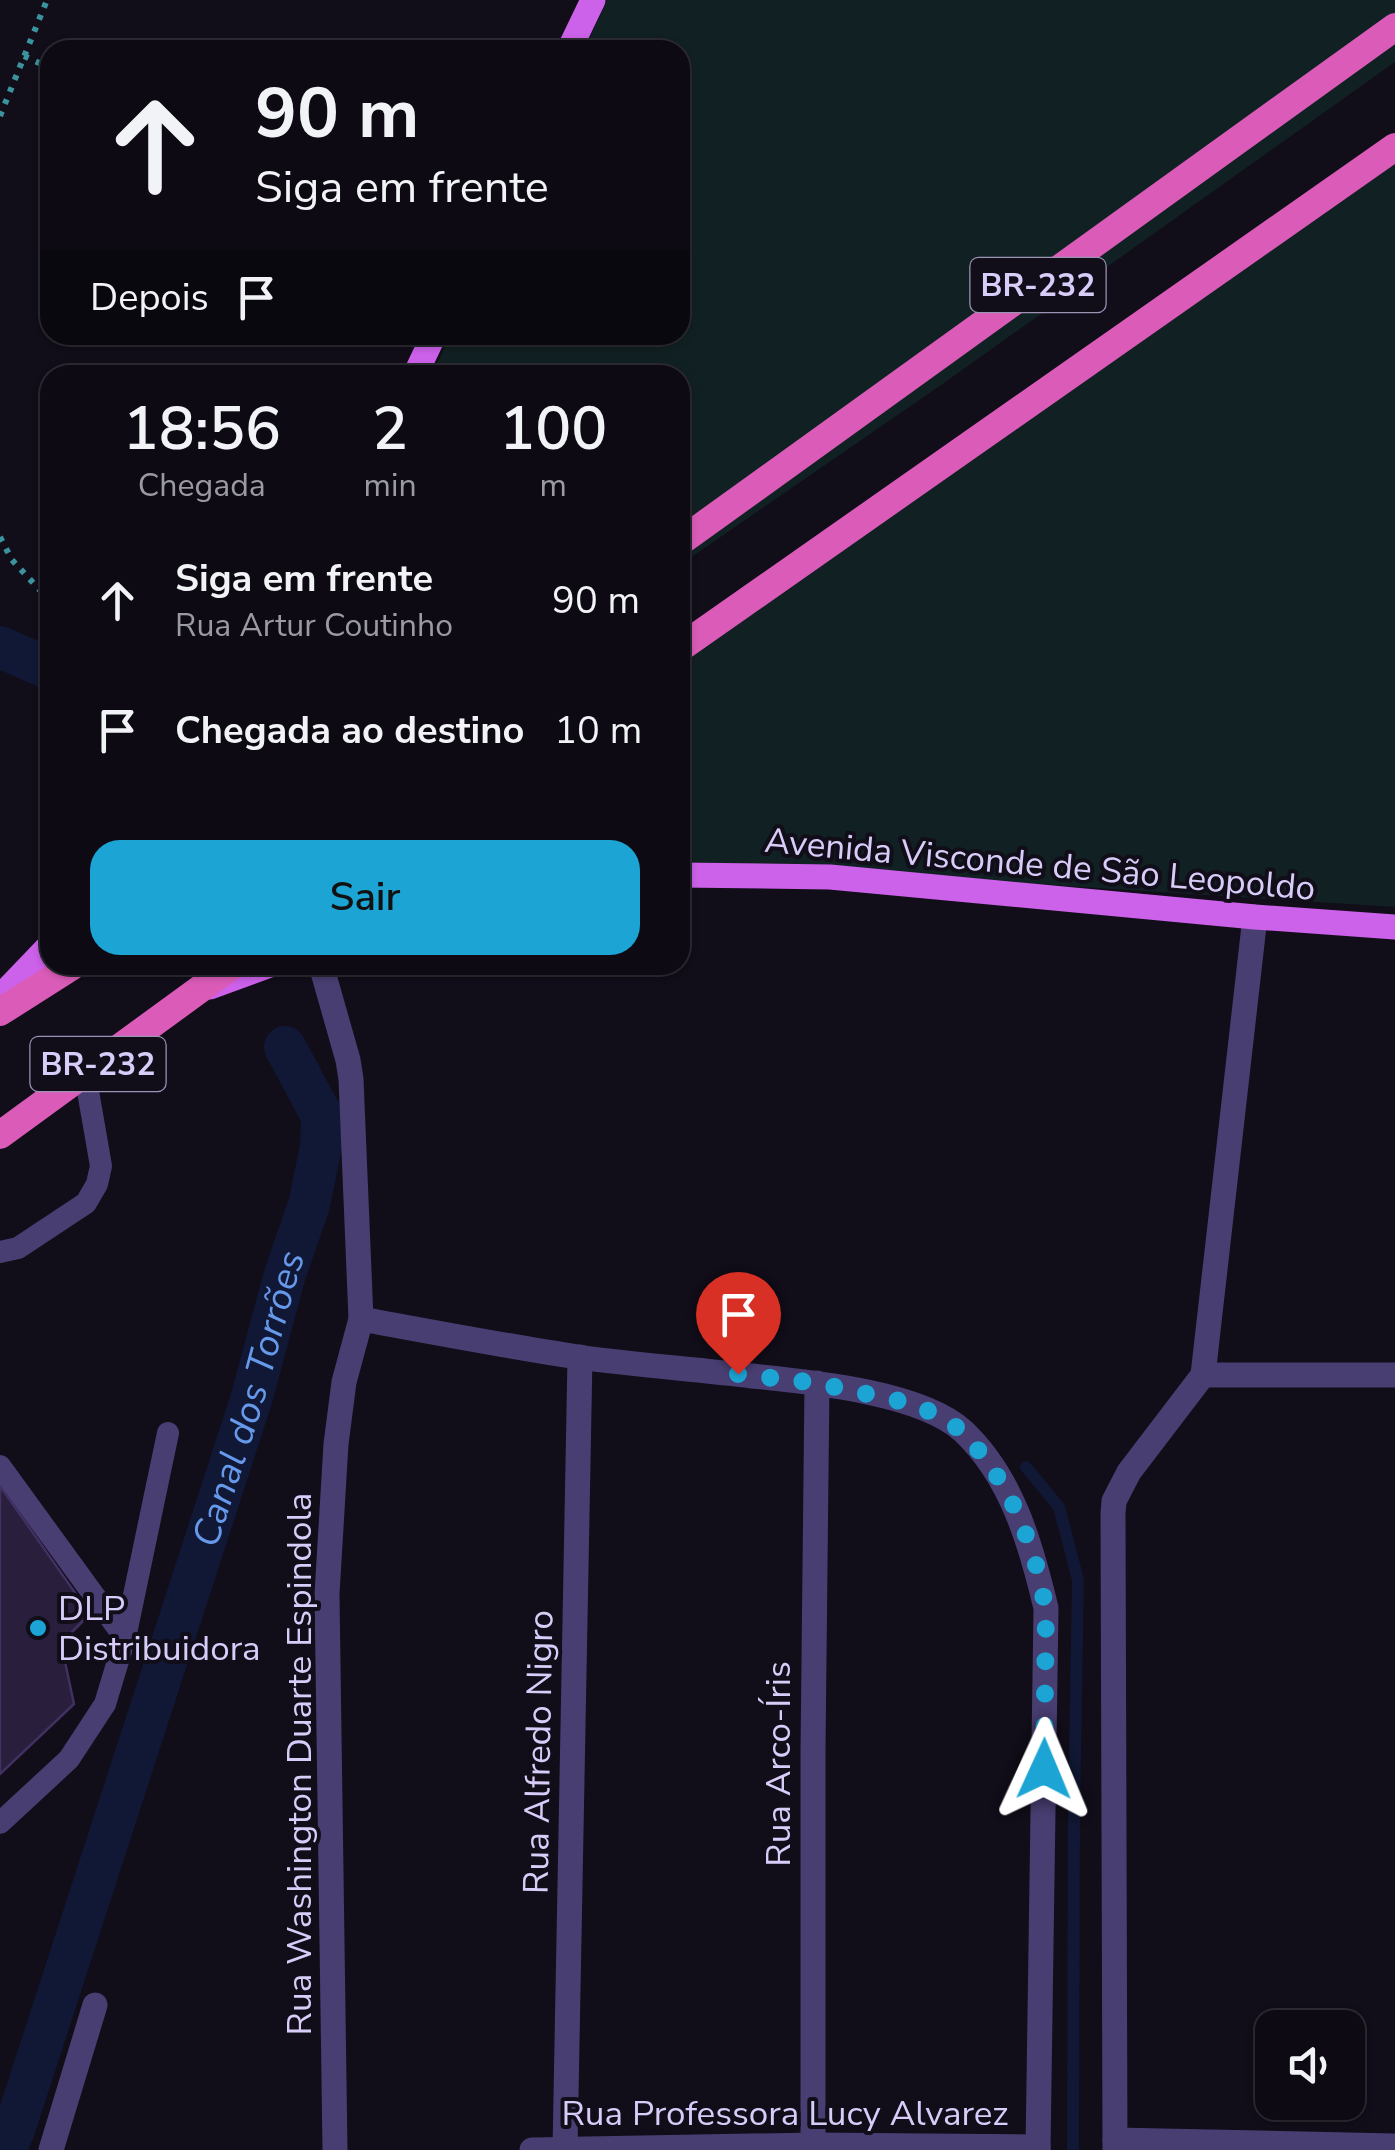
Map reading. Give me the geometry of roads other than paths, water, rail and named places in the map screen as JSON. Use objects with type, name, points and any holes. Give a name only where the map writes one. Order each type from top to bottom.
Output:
[{"type":"highway","name":"BR-232","points":[[690,535],[1395,27]]},
{"type":"highway","name":"BR-232","points":[[690,641],[1395,147]]},
{"type":"highway","name":"BR-232","points":[[0,1012],[58,975]]},
{"type":"highway","name":"BR-232","points":[[0,1135],[220,975]]},
{"type":"main road","points":[[575,40],[593,0]]},
{"type":"main road","name":"Avenida Visconde de São Leopoldo","points":[[690,875],[830,877],[1255,918],[1395,927]]},
{"type":"main road","points":[[0,997],[40,955]]},
{"type":"main road","points":[[196,992],[243,975]]},
{"type":"street","points":[[1255,918],[1203,1374],[1129,1472],[1114,1502],[1115,2145],[1395,2146]]},
{"type":"street","name":"Rua Washington Duarte Espindola","points":[[324,975],[351,1079],[360,1319],[344,1382],[336,1444],[327,1594],[334,2150]]},
{"type":"street","points":[[360,1319],[580,1357],[817,1383],[918,1405],[961,1430],[984,1457],[1022,1523],[1046,1608],[1038,2148]]},
{"type":"street","name":"Rua Alfredo Nigro","points":[[565,2149],[580,1357]]},
{"type":"street","points":[[1203,1374],[1395,1375]]},
{"type":"street","name":"Rua Arco-Íris","points":[[813,2145],[812,1752],[817,1383]]},
{"type":"street","points":[[51,2150],[95,2005]]},
{"type":"street","name":"Rua Professora Lucy Alvarez","points":[[532,2150],[813,2145],[1038,2148]]},
{"type":"lane","points":[[0,1252],[18,1248],[86,1203],[98,1184],[101,1166],[85,1074]]},
{"type":"lane","points":[[0,1823],[69,1759],[105,1704],[125,1638],[168,1433]]},
{"type":"lane","points":[[0,1466],[125,1638]]},
{"type":"waterway","points":[[0,647],[40,665]]},
{"type":"waterway","name":"Canal dos Torrões","points":[[5,2150],[251,1400],[285,1274],[309,1205],[321,1146],[322,1116],[285,1047]]},
{"type":"waterway","name":"Canal dos Torrões","points":[[321,1146],[324,1149]]},
{"type":"waterway","points":[[1026,1467],[1059,1507],[1078,1580],[1073,2150]]},
{"type":"place","name":"DLP Distribuidora","points":[[38,1628]]}]
